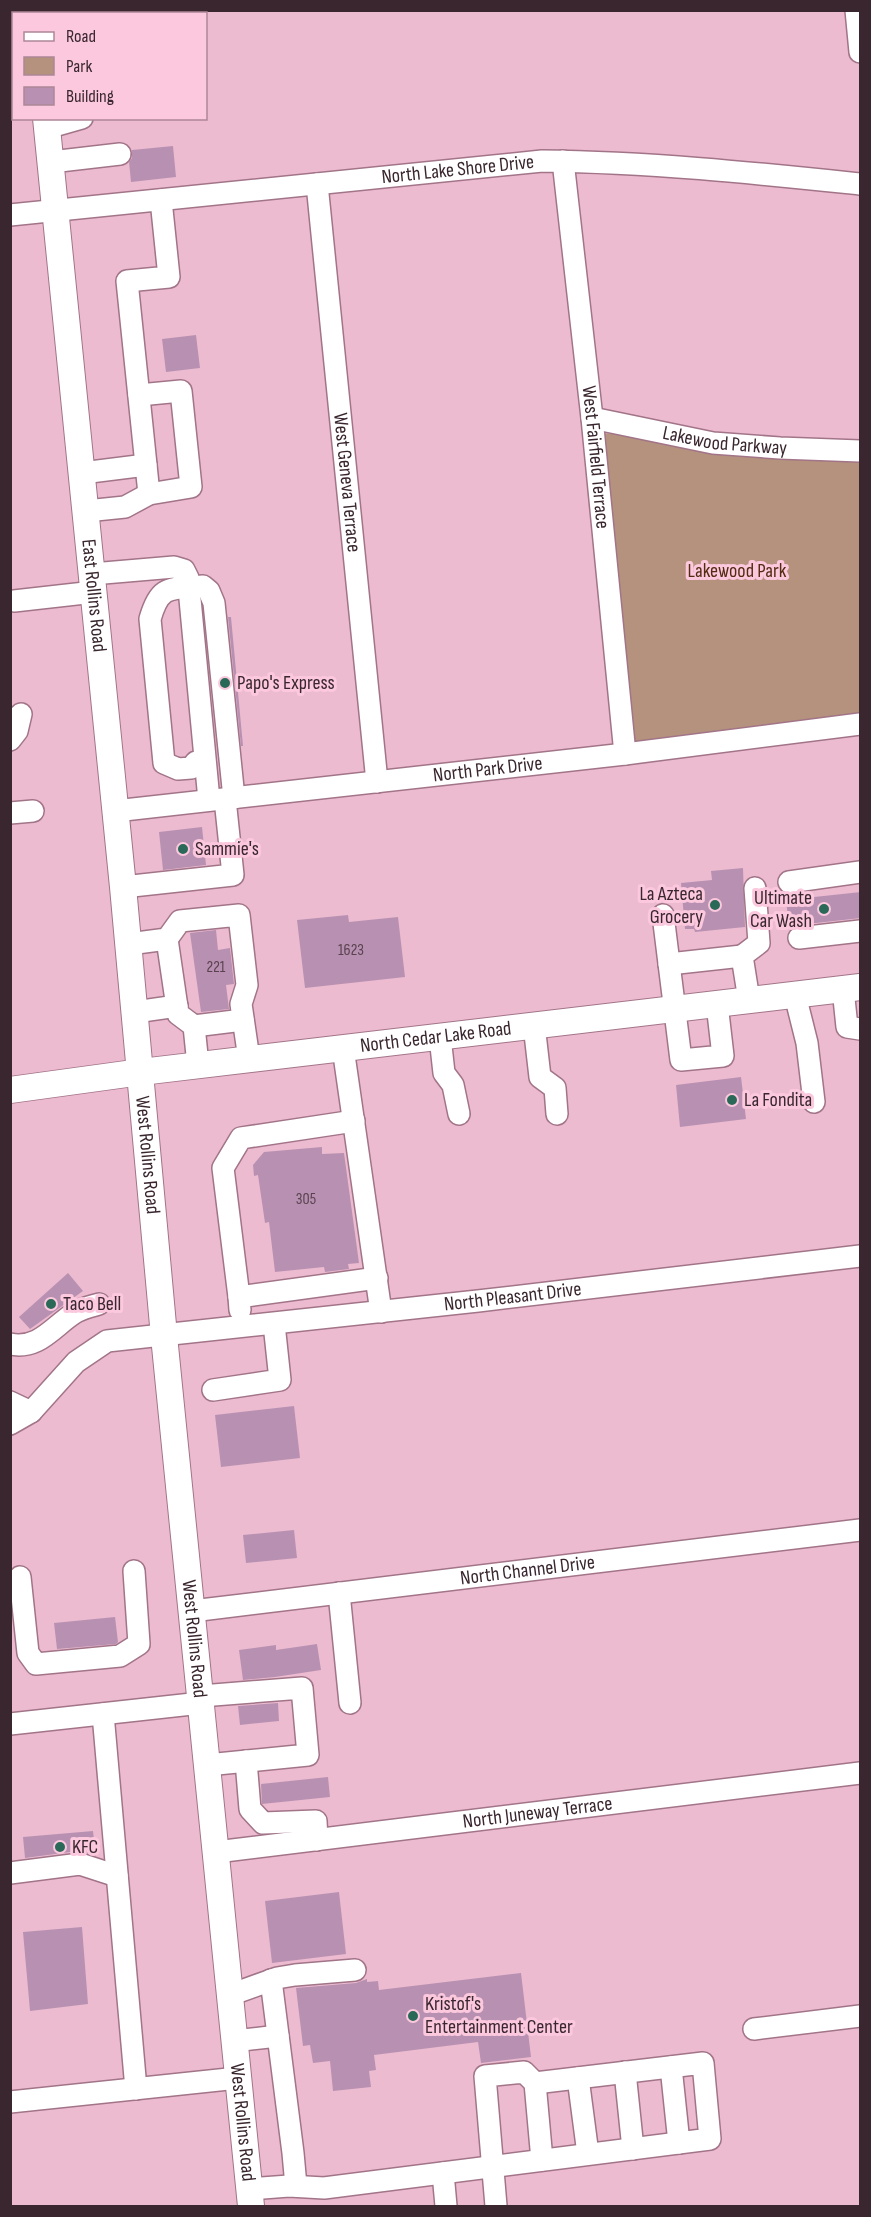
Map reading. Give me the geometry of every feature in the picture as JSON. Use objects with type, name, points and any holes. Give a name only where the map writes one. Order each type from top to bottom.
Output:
[{"type":"main road","name":"East Rollins Road","points":[[46,123],[141,1072]]},
{"type":"main road","name":"North Cedar Lake Road","points":[[10,1090],[198,1065],[852,988]]},
{"type":"main road","name":"West Rollins Road","points":[[141,1072],[164,1336],[250,2198]]},
{"type":"street","points":[[856,10],[861,52]]},
{"type":"street","points":[[46,123],[68,120]]},
{"type":"street","points":[[51,162],[120,154]]},
{"type":"street","name":"North Lake Shore Drive","points":[[10,215],[542,161],[614,162],[703,168],[861,184]]},
{"type":"street","name":"West Fairfield Terrace","points":[[563,161],[592,418],[625,754]]},
{"type":"street","name":"West Geneva Terrace","points":[[317,184],[377,782]]},
{"type":"street","points":[[149,494],[127,281],[169,277],[161,200]]},
{"type":"street","points":[[86,511],[125,507],[149,494],[191,487],[181,391],[139,395]]},
{"type":"street","name":"Lakewood Parkway","points":[[592,418],[713,443],[861,451]]},
{"type":"street","points":[[82,473],[146,465]]},
{"type":"street","points":[[14,601],[174,567],[184,570],[189,587],[201,757],[222,799]]},
{"type":"street","points":[[123,888],[233,875],[222,799],[214,603],[209,591],[203,586],[173,588],[163,592],[155,601],[161,612],[165,645],[163,660],[172,753],[180,758],[201,757]]},
{"type":"street","points":[[10,740],[17,731],[21,714]]},
{"type":"street","name":"North Park Drive","points":[[116,810],[625,754],[861,724]]},
{"type":"street","points":[[10,813],[33,811]]},
{"type":"street","points":[[789,882],[861,872]]},
{"type":"street","points":[[669,964],[742,956],[759,943],[755,888]]},
{"type":"street","points":[[243,1020],[194,1026],[178,1014],[167,939],[180,921],[239,915],[248,985],[241,1004],[249,1059]]},
{"type":"street","points":[[663,915],[681,1060],[723,1056],[717,1004]]},
{"type":"street","points":[[799,938],[861,931]]},
{"type":"street","points":[[129,944],[167,939]]},
{"type":"street","points":[[742,956],[749,1000]]},
{"type":"street","points":[[852,988],[847,1027],[861,1029]]},
{"type":"street","points":[[795,995],[807,1043],[814,1102]]},
{"type":"street","points":[[135,1012],[177,1006]]},
{"type":"street","points":[[534,1025],[540,1077],[555,1088],[558,1114]]},
{"type":"street","points":[[194,1026],[198,1065]]},
{"type":"street","points":[[440,1037],[444,1073],[453,1085],[459,1114]]},
{"type":"street","points":[[343,1048],[381,1312]]},
{"type":"street","points":[[242,1328],[224,1168],[242,1138],[354,1121]]},
{"type":"street","name":"North Pleasant Drive","points":[[10,1424],[31,1412],[76,1362],[107,1341],[242,1328],[861,1256]]},
{"type":"street","points":[[239,1297],[377,1278]]},
{"type":"street","points":[[10,1344],[20,1346],[32,1344],[77,1311],[99,1304]]},
{"type":"street","points":[[213,1390],[280,1380],[274,1324]]},
{"type":"street","points":[[10,1402],[31,1412]]},
{"type":"street","name":"North Channel Drive","points":[[192,1611],[861,1530]]},
{"type":"street","points":[[20,1577],[28,1653],[36,1664],[120,1656],[139,1644],[134,1571]]},
{"type":"street","points":[[339,1593],[350,1704]]},
{"type":"street","points":[[10,1724],[302,1688],[308,1755],[207,1765]]},
{"type":"street","points":[[103,1714],[136,2089]]},
{"type":"street","points":[[246,1761],[250,1809],[263,1823],[316,1821],[317,1840]]},
{"type":"street","name":"North Juneway Terrace","points":[[216,1852],[861,1773]]},
{"type":"street","points":[[10,1873],[80,1864],[117,1876]]},
{"type":"street","points":[[230,1995],[271,1980],[295,1975],[355,1970]]},
{"type":"street","points":[[271,1980],[296,2187]]},
{"type":"street","points":[[754,2030],[861,2016]]},
{"type":"street","points":[[234,2041],[278,2036]]},
{"type":"street","points":[[250,2198],[296,2187],[324,2188],[711,2139],[703,2063],[535,2083]]},
{"type":"street","points":[[671,2067],[679,2143]]},
{"type":"street","points":[[496,2206],[485,2076],[524,2072],[535,2083],[542,2160]]},
{"type":"street","points":[[625,2072],[633,2149]]},
{"type":"street","points":[[10,2102],[238,2078]]},
{"type":"street","points":[[578,2078],[588,2154]]},
{"type":"street","points":[[443,2173],[446,2206]]},
{"type":"green space","name":"Lakewood Park","points":[[599,433],[860,450],[860,724],[632,753]]},
{"type":"building","points":[[173,146],[176,177],[131,182],[129,162],[132,158],[132,150]]},
{"type":"building","points":[[196,335],[200,368],[166,372],[162,339]]},
{"type":"building","points":[[228,617],[231,617],[243,746],[241,746]]},
{"type":"building","name":"Sammie's","points":[[202,827],[206,865],[163,870],[159,832]]},
{"type":"building","name":"La Azteca Grocery","points":[[743,868],[745,927],[695,932],[694,929],[685,929],[681,883],[712,880],[711,871]]},
{"type":"building","name":"Ultimate Car Wash","points":[[861,892],[861,918],[789,926],[786,900]]},
{"type":"building","points":[[348,915],[349,922],[398,917],[405,977],[305,988],[297,920]]},
{"type":"building","points":[[216,930],[218,950],[230,948],[234,984],[226,985],[229,1009],[201,1012],[190,933]]},
{"type":"building","points":[[741,1077],[746,1119],[680,1127],[676,1085]]},
{"type":"building","points":[[322,1147],[322,1154],[344,1153],[359,1263],[348,1264],[349,1269],[325,1272],[324,1267],[275,1272],[269,1222],[265,1223],[258,1175],[254,1176],[253,1165],[264,1152]]},
{"type":"building","name":"Taco Bell","points":[[68,1273],[83,1291],[30,1329],[19,1317]]},
{"type":"building","points":[[294,1406],[300,1458],[221,1467],[215,1415]]},
{"type":"building","points":[[294,1530],[297,1558],[246,1563],[243,1535]]},
{"type":"building","points":[[115,1617],[118,1642],[116,1644],[57,1649],[54,1623]]},
{"type":"building","points":[[317,1644],[321,1670],[243,1680],[239,1650],[276,1645],[276,1650]]},
{"type":"building","points":[[278,1703],[279,1721],[240,1725],[238,1706]]},
{"type":"building","points":[[328,1777],[330,1797],[262,1804],[261,1784]]},
{"type":"building","name":"KFC","points":[[93,1831],[96,1856],[78,1851],[25,1858],[23,1837]]},
{"type":"building","points":[[339,1892],[346,1954],[272,1963],[265,1901]]},
{"type":"building","points":[[82,1927],[88,2004],[30,2011],[23,1932]]},
{"type":"building","name":"Kristof's Entertainment Center","points":[[521,1973],[531,2057],[481,2063],[478,2042],[374,2055],[376,2070],[369,2071],[371,2087],[333,2091],[330,2061],[313,2063],[310,2045],[303,2046],[296,1988],[356,1983],[367,1979],[367,1982],[378,1981],[379,1990]]},
{"type":"place","name":"Papo's Express","points":[[225,683]]},
{"type":"place","name":"Sammie's","points":[[183,849]]},
{"type":"place","name":"La Azteca Grocery","points":[[715,905]]},
{"type":"place","name":"Ultimate Car Wash","points":[[824,909]]},
{"type":"place","name":"La Fondita","points":[[732,1100]]},
{"type":"place","name":"Taco Bell","points":[[51,1304]]},
{"type":"place","name":"KFC","points":[[60,1847]]},
{"type":"place","name":"Kristof's Entertainment Center","points":[[413,2016]]}]
